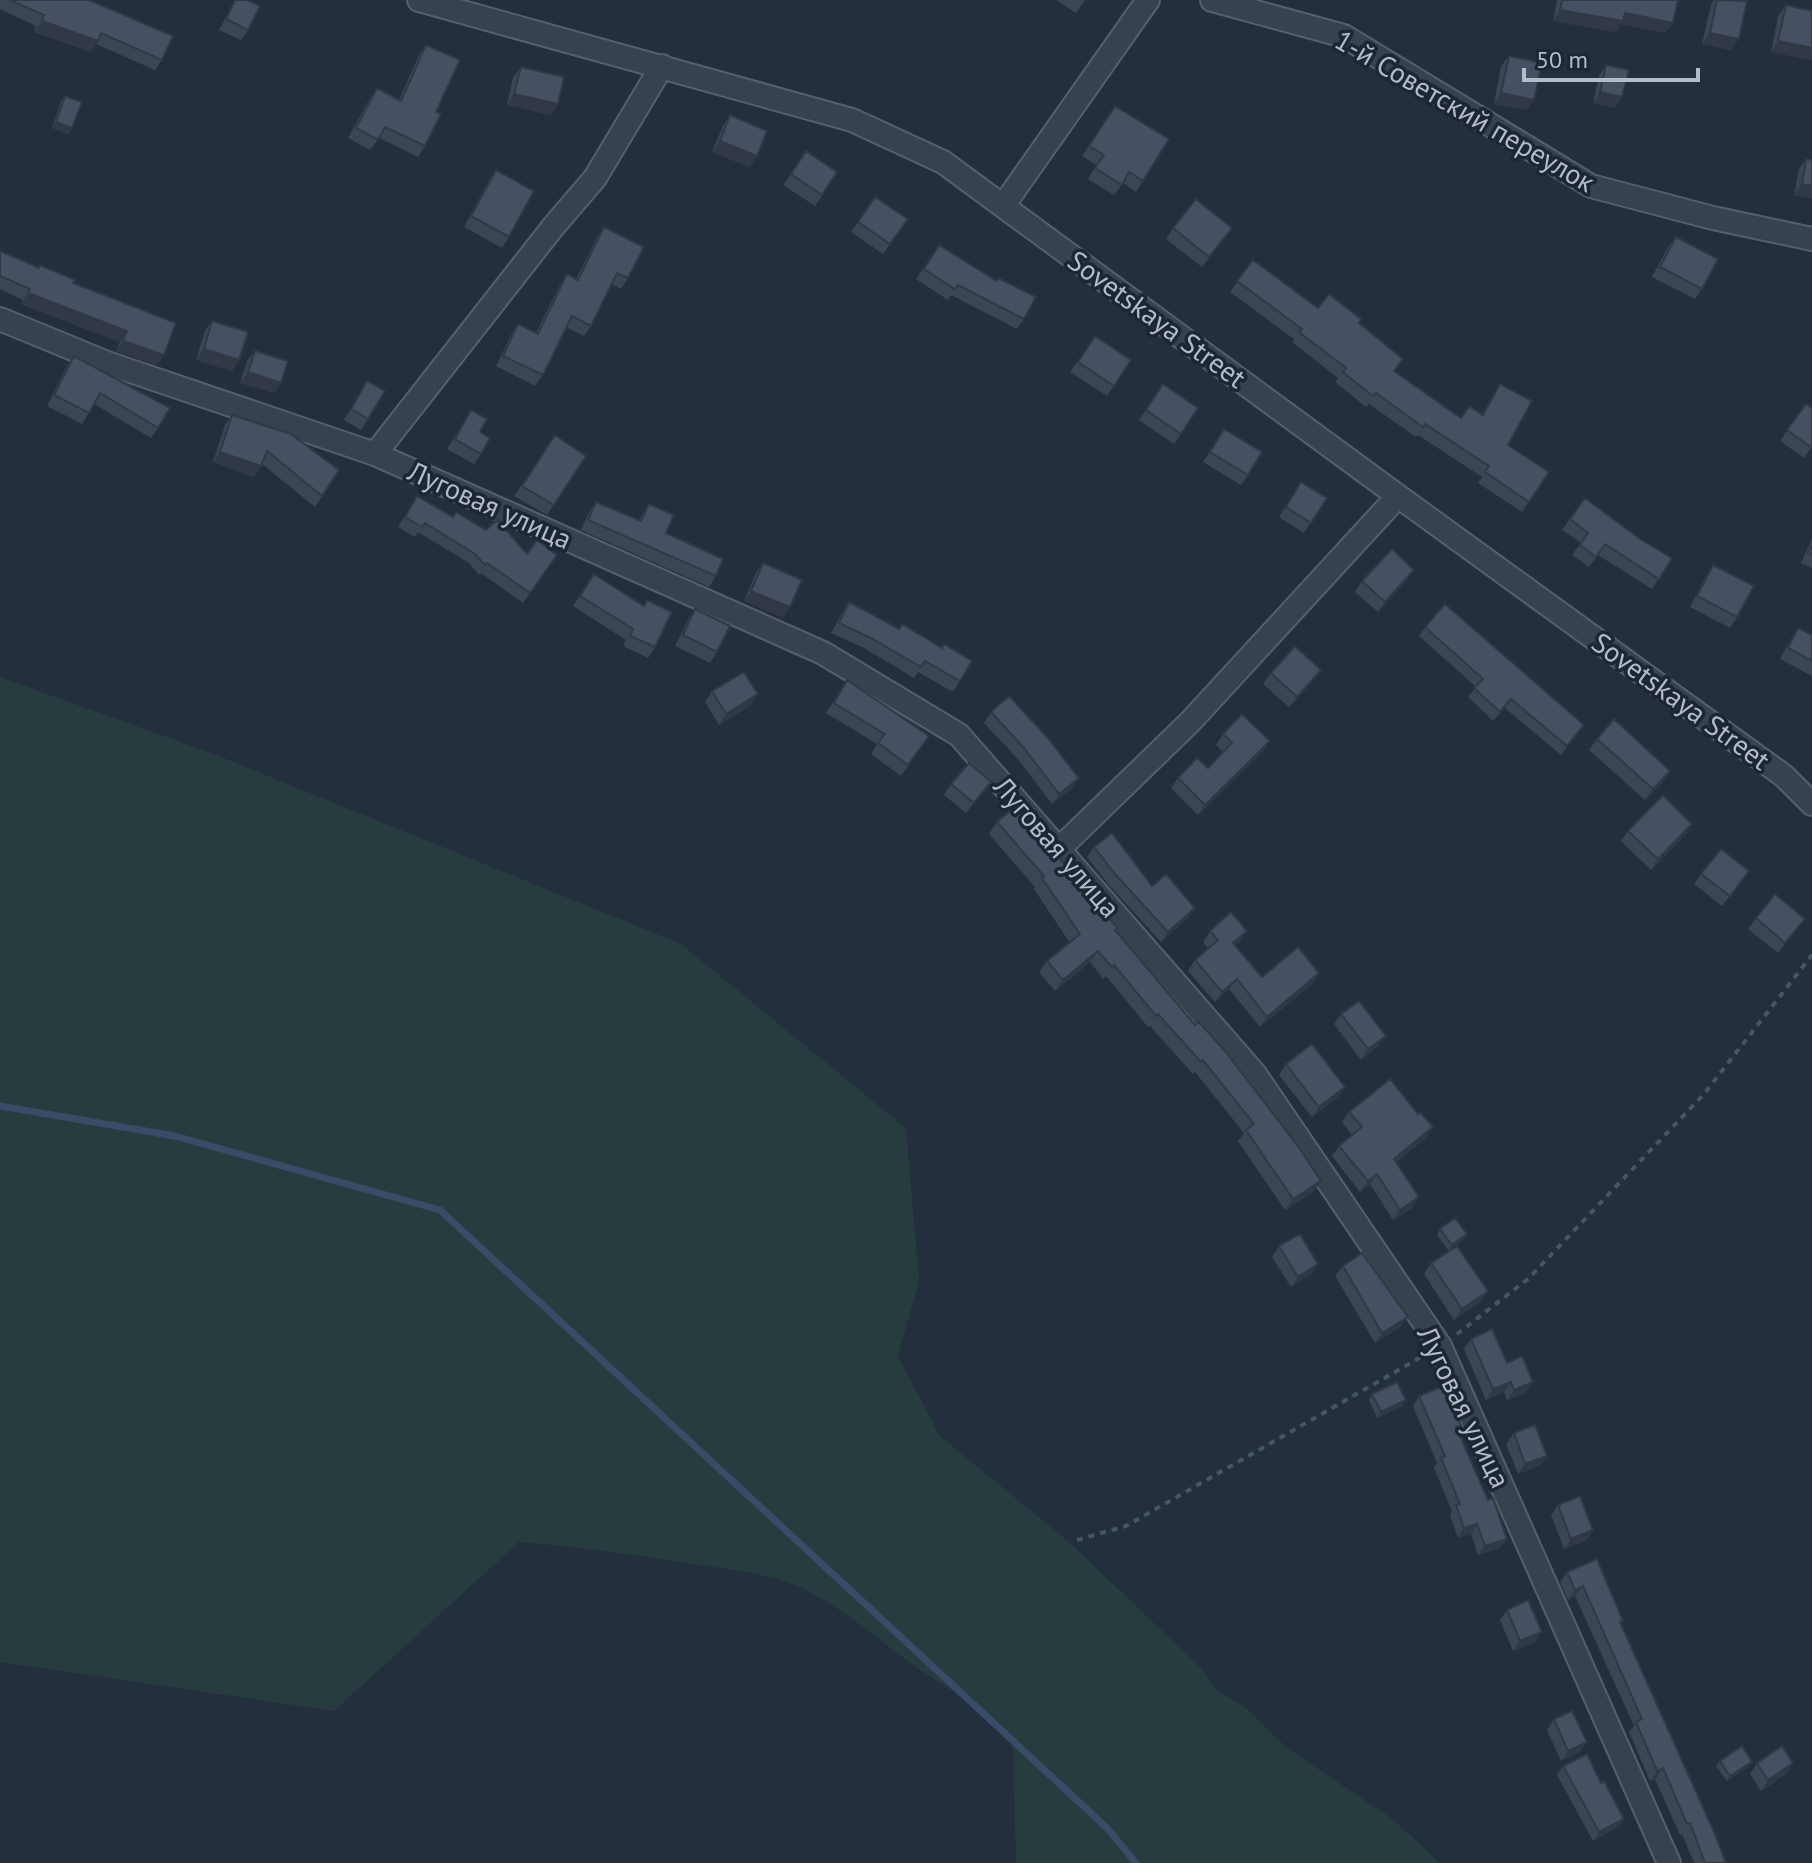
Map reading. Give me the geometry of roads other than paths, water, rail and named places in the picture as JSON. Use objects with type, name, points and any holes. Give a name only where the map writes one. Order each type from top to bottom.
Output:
[{"type":"street","name":"Sovetskaya Street","points":[[419,0],[852,120],[943,162],[1784,776],[1812,804]]},
{"type":"street","points":[[1003,206],[1148,0]]},
{"type":"street","name":"1-й Советский переулок","points":[[1212,0],[1344,36],[1591,186],[1713,218],[1812,239]]},
{"type":"street","points":[[375,454],[595,178],[662,66]]},
{"type":"street","name":"Луговая улица","points":[[0,319],[107,363],[375,454],[823,653],[959,735],[1255,1074],[1440,1346],[1669,1863]]},
{"type":"street","points":[[1059,849],[1190,722],[1398,496]]},
{"type":"waterway","points":[[0,1106],[175,1136],[440,1210],[1107,1828],[1136,1863]]}]
